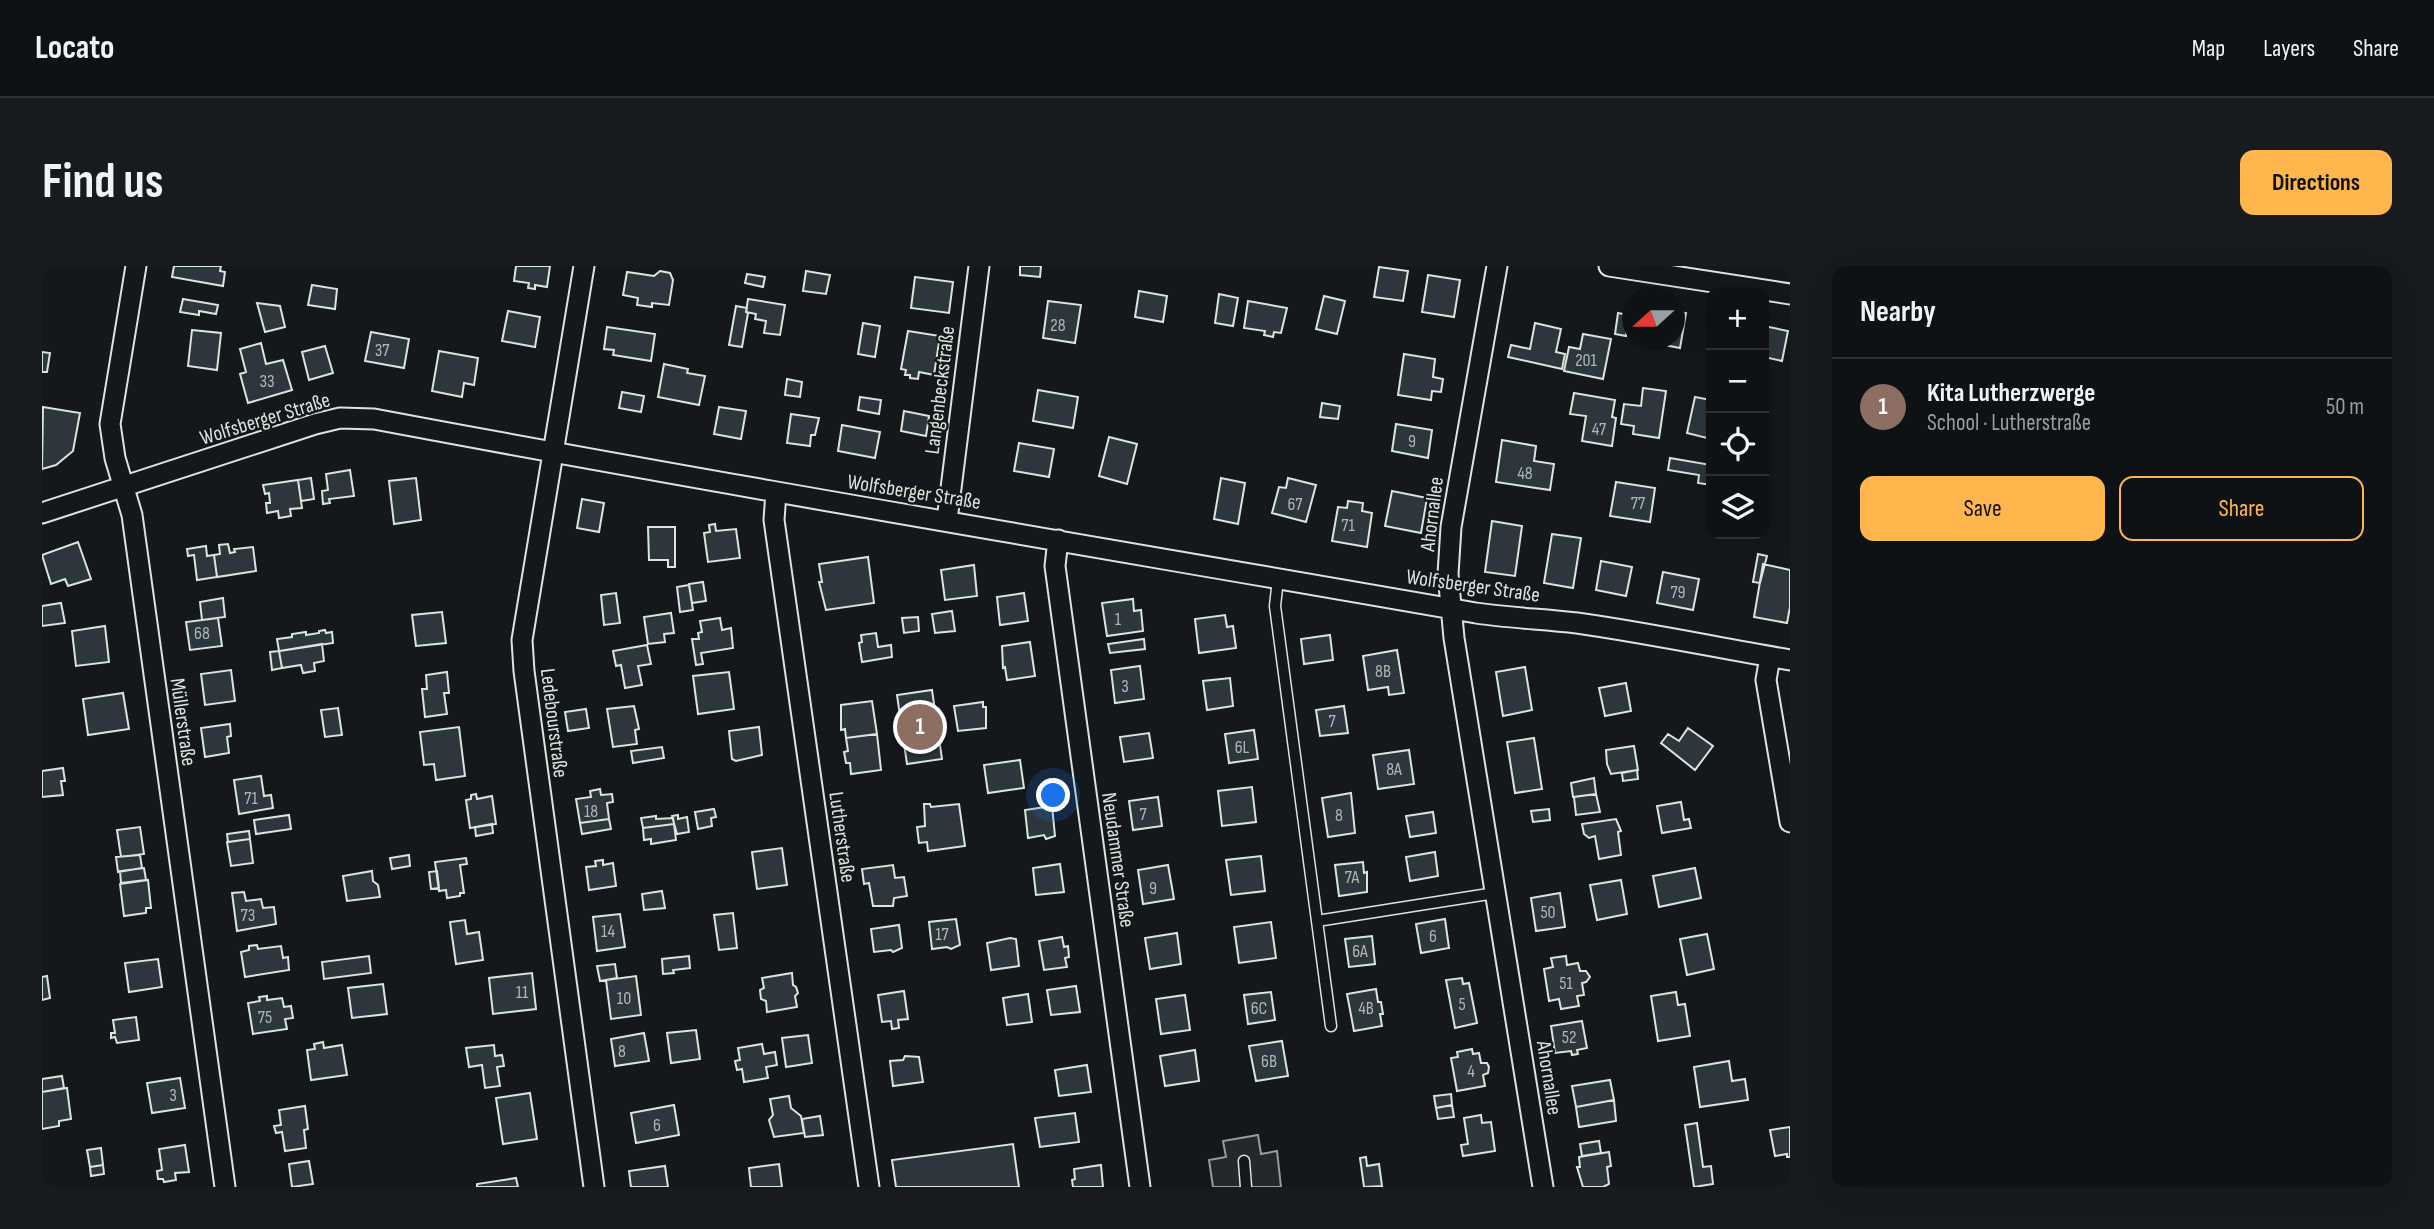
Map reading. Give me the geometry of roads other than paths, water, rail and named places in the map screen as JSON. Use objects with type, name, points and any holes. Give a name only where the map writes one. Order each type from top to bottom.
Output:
[{"type":"street","name":"Müllerstraße","points":[[136,266],[110,424],[115,458],[132,515],[225,1187]]},
{"type":"street","name":"Ledebourstraße","points":[[584,266],[522,651],[594,1187]]},
{"type":"street","name":"Langenbeckstraße","points":[[947,520],[979,266]]},
{"type":"street","name":"Ahornallee","points":[[1497,266],[1451,527],[1448,574],[1495,893],[1544,1187]]},
{"type":"street","points":[[1609,266],[1790,294]]},
{"type":"street","name":"Wolfsberger Straße","points":[[42,513],[340,418],[374,419],[776,492],[1477,613],[1578,623],[1790,660]]},
{"type":"street","name":"Lutherstraße","points":[[776,492],[774,520],[869,1187]]},
{"type":"street","name":"Neudammer Straße","points":[[1058,540],[1056,580],[1140,1187]]},
{"type":"street","points":[[1770,657],[1766,680],[1790,822]]},
{"type":"lane","points":[[1278,579],[1275,606],[1331,1026]]},
{"type":"lane","points":[[1317,921],[1495,893]]},
{"type":"lane","points":[[1244,1161],[1246,1187]]},
{"type":"place","name":"Kita Lutherzwerge","points":[[920,727]]}]
